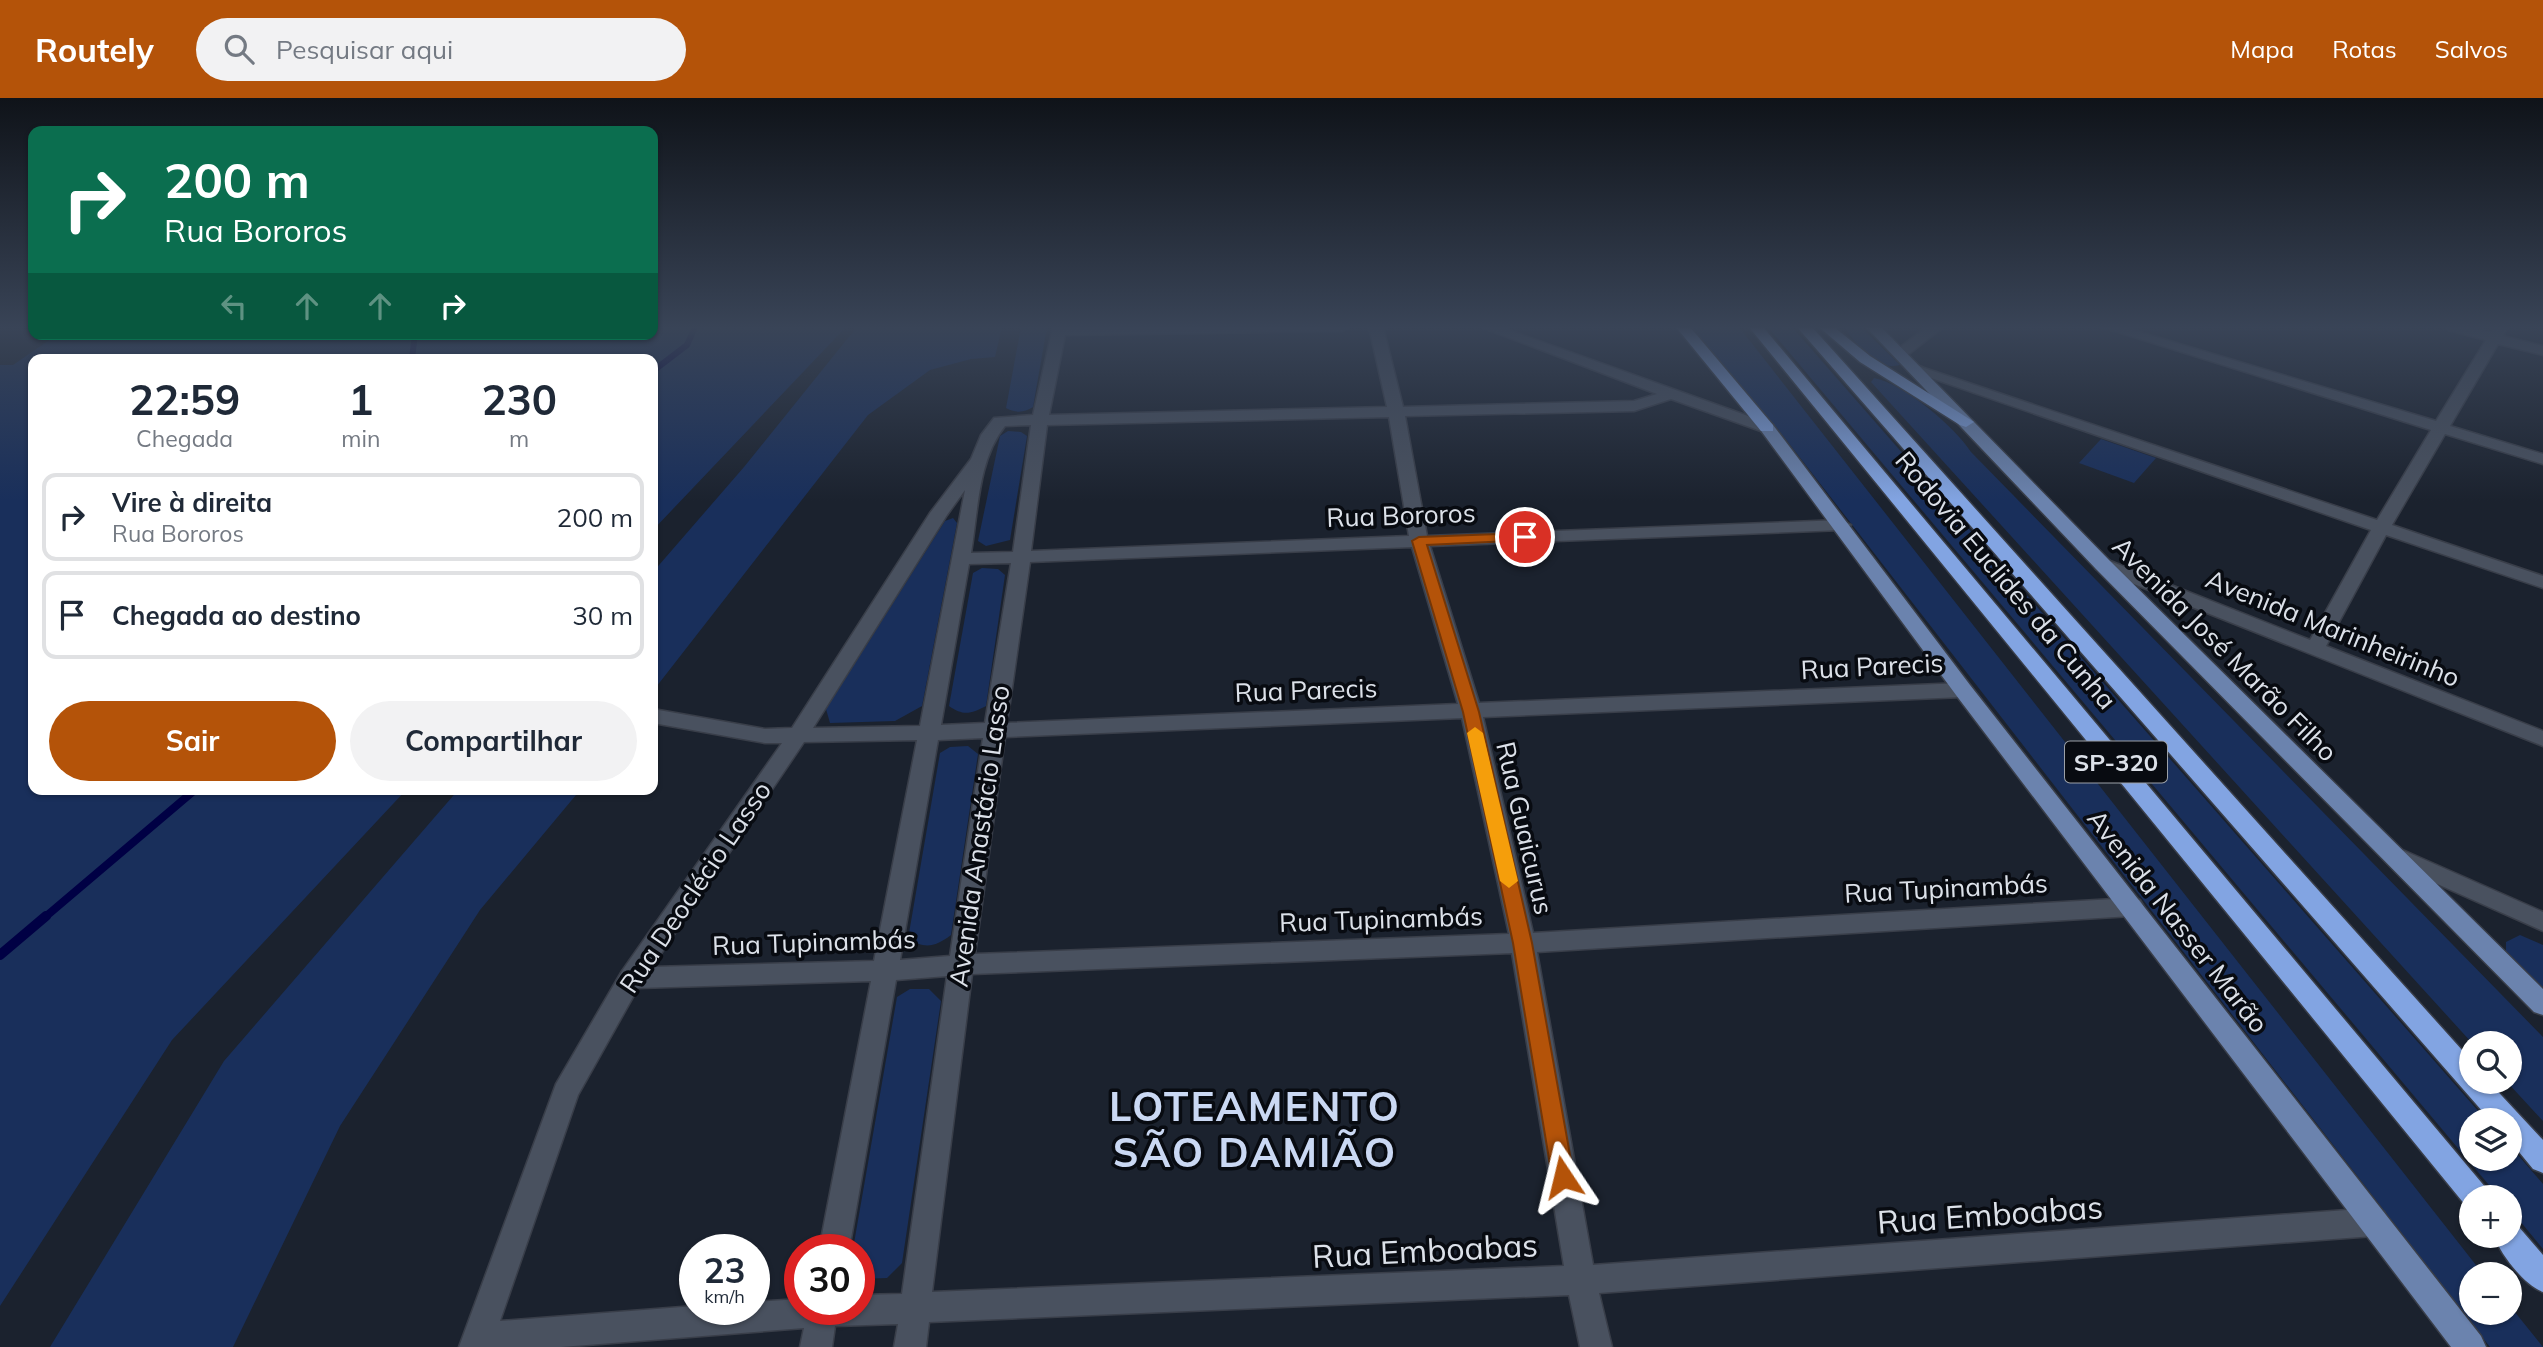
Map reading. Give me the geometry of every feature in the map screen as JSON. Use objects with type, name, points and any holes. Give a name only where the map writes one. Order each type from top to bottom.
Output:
[{"type":"highway","points":[[1731,385],[1767,428]]},
{"type":"highway","name":"Rodovia Euclides da Cunha","points":[[1804,385],[2466,1185]]},
{"type":"highway","name":"Rodovia Euclides da Cunha","points":[[1856,385],[2459,1065]]},
{"type":"highway","points":[[1905,385],[1966,422]]},
{"type":"highway","name":"Rodovia Euclides da Cunha","points":[[2484,1094],[2497,1108]]},
{"type":"highway","name":"Rodovia Euclides da Cunha","points":[[2522,1137],[2543,1160]]},
{"type":"highway","points":[[2518,1248],[2543,1278]]},
{"type":"main road","name":"Avenida José Marão Filho","points":[[1932,385],[2103,565],[2543,1004]]},
{"type":"main road","name":"Avenida Nasser Marão","points":[[1767,428],[1963,690],[2470,1347]]},
{"type":"street","name":"Avenida Anastácio Lasso","points":[[910,1347],[960,965],[1022,555],[1038,422],[1046,385]]},
{"type":"street","name":"Rua Guaicurus","points":[[1390,385],[1419,541],[1471,712],[1523,943],[1581,1280],[1596,1347]]},
{"type":"street","points":[[1645,385],[1767,428]]},
{"type":"street","points":[[1962,385],[2543,582]]},
{"type":"street","points":[[2299,385],[2543,459]]},
{"type":"street","points":[[2314,650],[2382,526],[2467,385]]},
{"type":"street","points":[[837,1234],[979,459],[989,435],[1000,421],[1397,414],[1634,406],[1655,401],[1668,394]]},
{"type":"street","name":"Rua Deoclécio Lasso","points":[[477,1342],[566,1092],[631,978],[799,734],[939,513],[979,459]]},
{"type":"street","name":"Rua Bororos","points":[[962,559],[1842,525]]},
{"type":"street","name":"Avenida Marinheirinho","points":[[2103,565],[2543,739]]},
{"type":"street","name":"Rua Parecis","points":[[658,717],[765,736],[927,733],[994,728],[1471,712],[1963,690]]},
{"type":"street","points":[[2398,857],[2543,922]]},
{"type":"street","name":"Rua Tupinambás","points":[[631,978],[886,971],[960,965],[1523,943],[2132,907]]},
{"type":"street","name":"Rua Emboabas","points":[[875,1309],[1581,1280],[2374,1222]]},
{"type":"street","name":"Rua Emboabas","points":[[477,1342],[784,1314]]},
{"type":"street","points":[[816,1347],[820,1325]]},
{"type":"shaded area","points":[[0,385],[28,385],[28,795],[401,795],[172,1040],[0,1306]]},
{"type":"shaded area","points":[[658,385],[791,385],[658,525]]},
{"type":"shaded area","points":[[810,385],[909,385],[868,415],[658,685],[658,566]]},
{"type":"shaded area","points":[[1010,385],[1037,385],[1033,407],[1020,412],[1006,408]]},
{"type":"shaded area","points":[[1740,385],[1785,385],[2459,1243],[2459,1248],[2463,1248],[2474,1262],[2459,1262],[2459,1307],[1777,428]]},
{"type":"shaded area","points":[[1817,385],[1843,385],[2459,1089],[2459,1094],[2463,1094],[2475,1108],[2459,1108],[2459,1149]]},
{"type":"shaded area","points":[[1874,385],[1899,388],[1927,407],[1953,430],[1971,452],[2543,1037],[2543,1121],[2518,1094],[2522,1094],[2522,1031],[2461,1031]]},
{"type":"shaded area","points":[[1008,431],[1021,432],[1027,436],[1010,540],[986,546],[978,541],[1000,436]]},
{"type":"shaded area","points":[[2101,439],[2156,458],[2134,483],[2079,463]]},
{"type":"shaded area","points":[[953,518],[957,523],[922,706],[895,721],[830,723],[826,709],[945,521]]},
{"type":"shaded area","points":[[982,568],[998,569],[1005,575],[986,706],[963,713],[949,706],[973,573]]},
{"type":"shaded area","points":[[968,746],[978,754],[951,935],[935,944],[920,944],[908,939],[940,753],[950,747]]},
{"type":"shaded area","points":[[454,795],[576,795],[480,910],[340,1126],[233,1347],[50,1347],[224,1061]]},
{"type":"shaded area","points":[[2520,935],[2543,945],[2543,988],[2506,952],[2506,942]]},
{"type":"shaded area","points":[[910,989],[929,989],[941,1001],[902,1263],[887,1278],[875,1278],[875,1234],[856,1234],[897,997]]},
{"type":"shaded area","points":[[2522,1160],[2543,1184],[2543,1249],[2522,1224],[2522,1185],[2489,1185],[2477,1171],[2522,1171]]},
{"type":"shaded area","points":[[2522,1321],[2543,1347],[2490,1347],[2473,1325],[2522,1325]]},
{"type":"waterway","points":[[44,918],[189,795]]},
{"type":"waterway","points":[[0,955],[46,916]]},
{"type":"slow traffic","points":[[1475,733],[1509,881]]},
{"type":"district","name":"LOTEAMENTO SÃO DAMIÃO","points":[[1255,1129]]},
{"type":"route","points":[[1525,537],[1419,541],[1471,712],[1523,943],[1563,1177]]}]
